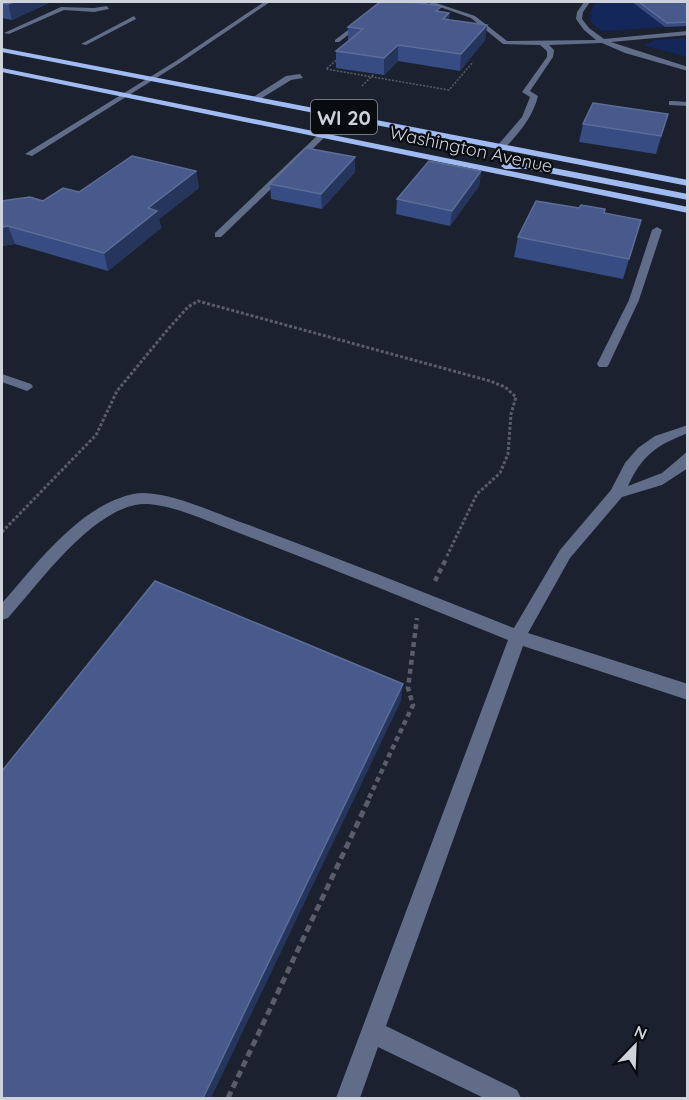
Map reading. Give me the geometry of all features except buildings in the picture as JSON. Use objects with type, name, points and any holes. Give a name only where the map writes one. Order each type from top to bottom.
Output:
[{"type":"main road","name":"Washington Avenue","points":[[2,50],[687,183]]},
{"type":"main road","name":"Washington Avenue","points":[[2,70],[687,210]]},
{"type":"main road","points":[[478,166],[528,166],[687,197]]},
{"type":"street","points":[[7,33],[68,2]]},
{"type":"street","points":[[29,154],[267,2]]},
{"type":"street","points":[[429,2],[473,17],[505,43],[543,44],[687,33]]},
{"type":"street","points":[[587,2],[580,12],[579,19],[586,30],[602,40],[687,69]]},
{"type":"street","points":[[55,10],[107,8]]},
{"type":"street","points":[[84,44],[134,18]]},
{"type":"street","points":[[337,41],[368,18]]},
{"type":"street","points":[[501,147],[521,124],[532,104],[534,96],[526,92],[550,57],[551,50],[543,44]]},
{"type":"street","points":[[254,99],[289,78],[300,76]]},
{"type":"street","points":[[672,103],[687,104]]},
{"type":"street","points":[[218,235],[322,135]]},
{"type":"street","points":[[603,364],[634,300],[657,230]]},
{"type":"street","points":[[2,378],[27,387]]},
{"type":"street","points":[[348,1098],[518,637],[565,554],[617,493],[630,466],[660,439],[687,429]]},
{"type":"street","points":[[617,493],[657,481],[675,470],[687,456]]},
{"type":"street","points":[[2,614],[56,553],[99,513],[135,499],[170,502],[295,548],[518,637],[687,692]]},
{"type":"street","points":[[373,1032],[509,1098]]},
{"type":"path","points":[[341,56],[326,69],[449,90],[473,62]]},
{"type":"path","points":[[362,86],[374,74]]},
{"type":"path","points":[[2,532],[96,435],[117,392],[169,328],[188,307],[198,301],[490,381],[505,387],[516,397],[511,414],[508,454],[500,473],[477,494],[416,620],[408,688],[413,705],[228,1098]]},
{"type":"shaded area","points":[[596,2],[632,2],[665,27],[603,31],[590,19]]},
{"type":"shaded area","points":[[687,38],[687,57],[644,45],[655,40]]}]
